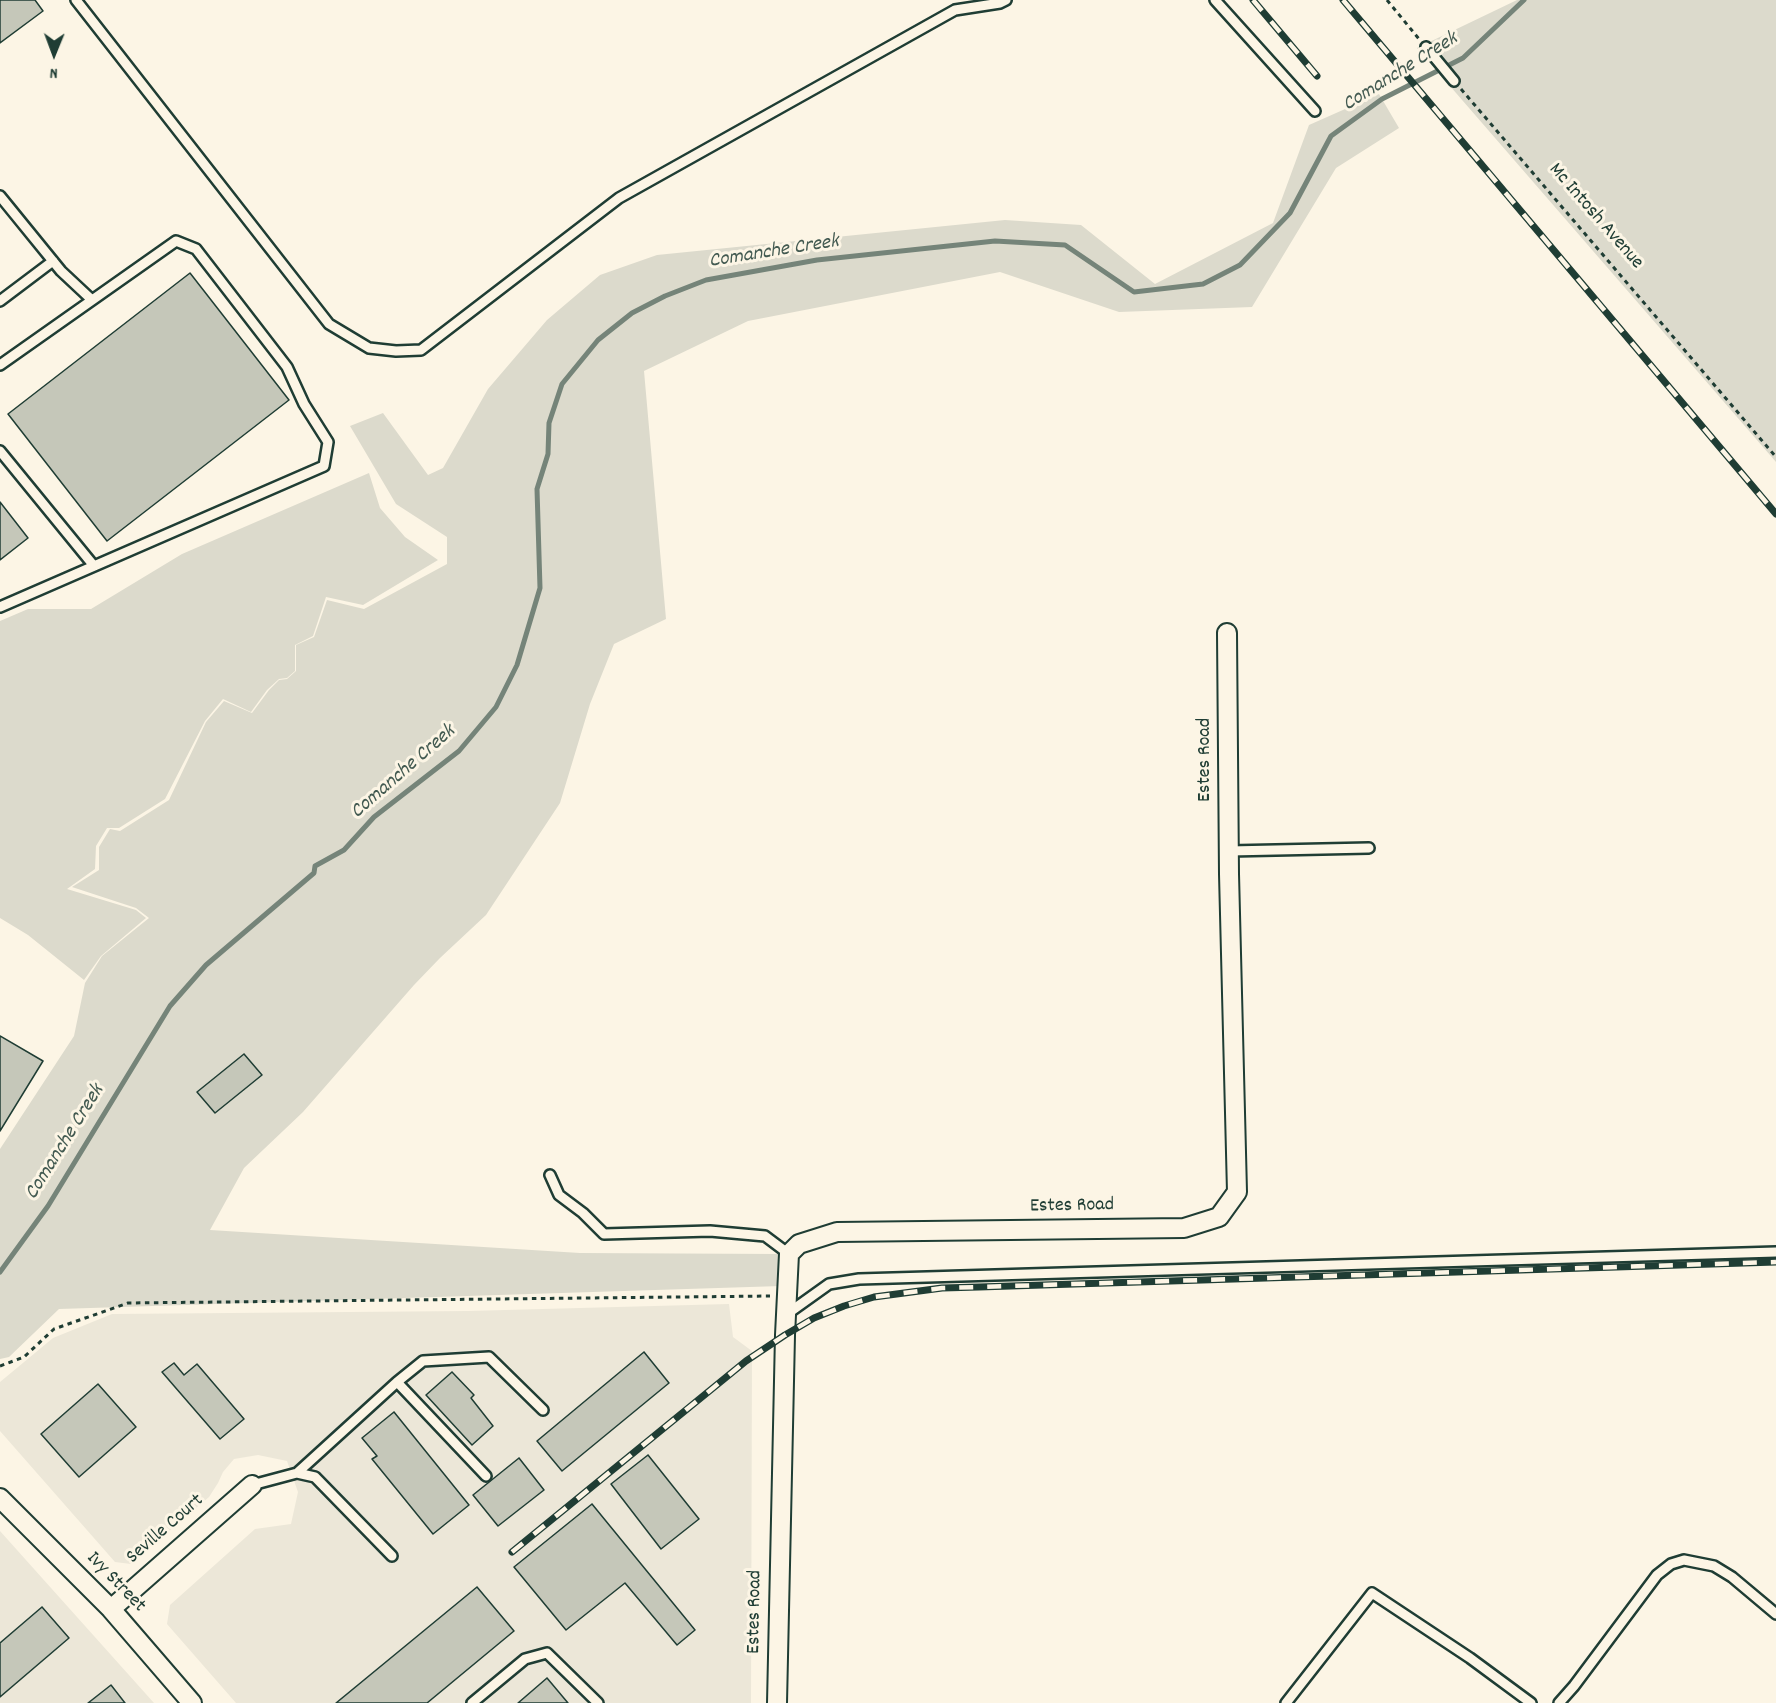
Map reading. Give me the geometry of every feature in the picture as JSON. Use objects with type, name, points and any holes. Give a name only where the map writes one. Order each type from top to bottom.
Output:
[{"type":"street","name":"Estes Road","points":[[777,1703],[789,1254],[799,1244],[837,1232],[1184,1228],[1219,1217],[1237,1192],[1229,851],[1227,633]]},
{"type":"street","name":"Seville Court","points":[[111,1609],[252,1485]]},
{"type":"street","name":"Ivy Street","points":[[0,1498],[111,1609],[192,1703]]},
{"type":"lane","points":[[76,0],[329,324],[369,348],[396,351],[421,350],[619,198],[974,0]]},
{"type":"lane","points":[[955,10],[1006,0]]},
{"type":"lane","points":[[1215,0],[1315,111]]},
{"type":"lane","points":[[1426,47],[1454,81]]},
{"type":"lane","points":[[0,196],[53,261],[93,300]]},
{"type":"lane","points":[[0,365],[176,241],[196,249],[287,367],[304,404],[328,442],[324,466],[0,607]]},
{"type":"lane","points":[[0,301],[53,261]]},
{"type":"lane","points":[[0,451],[94,566]]},
{"type":"lane","points":[[1229,851],[1369,848]]},
{"type":"lane","points":[[550,1175],[560,1195],[604,1234],[710,1231],[765,1236],[789,1254]]},
{"type":"lane","points":[[786,1315],[830,1284],[859,1279],[1776,1252]]},
{"type":"lane","points":[[252,1485],[297,1473],[423,1361],[489,1357],[543,1410]]},
{"type":"lane","points":[[398,1382],[486,1476]]},
{"type":"lane","points":[[297,1473],[315,1477],[392,1556]]},
{"type":"lane","points":[[1559,1703],[1657,1575],[1671,1564],[1684,1560],[1714,1566],[1732,1577],[1776,1614]]},
{"type":"lane","points":[[1287,1703],[1372,1593],[1470,1658],[1531,1703]]},
{"type":"lane","points":[[472,1703],[525,1659],[547,1653],[598,1703]]},
{"type":"path","points":[[1387,0],[1426,47]]},
{"type":"path","name":"Mc Intosh Avenue","points":[[1454,81],[1776,457]]},
{"type":"path","points":[[0,1366],[24,1357],[54,1329],[128,1303],[787,1296]]},
{"type":"shaded area","points":[[1517,0],[1776,0],[1776,462],[1417,48]]},
{"type":"shaded area","points":[[1379,94],[1399,128],[1336,168],[1252,307],[1119,312],[1000,272],[748,321],[644,371],[666,619],[614,644],[590,704],[560,803],[486,915],[414,985],[303,1112],[244,1168],[210,1230],[580,1253],[779,1254],[781,1286],[59,1309],[9,1357],[0,1359],[0,1149],[74,1036],[85,983],[102,956],[149,918],[136,908],[72,887],[99,870],[99,847],[110,829],[120,831],[169,800],[206,722],[224,701],[252,713],[279,680],[287,679],[296,671],[296,645],[314,637],[327,600],[364,609],[447,564],[447,537],[396,504],[350,426],[383,413],[428,475],[443,468],[488,389],[547,320],[600,275],[657,255],[1005,220],[1081,225],[1155,284],[1273,223],[1309,125]]},
{"type":"shaded area","points":[[369,473],[380,508],[405,537],[438,560],[363,605],[326,597],[313,636],[295,645],[295,671],[287,678],[279,679],[267,690],[251,712],[223,699],[205,721],[165,799],[119,828],[107,828],[96,846],[95,869],[67,889],[136,910],[146,918],[101,956],[84,980],[28,935],[0,918],[0,621],[28,609],[91,609],[182,554]]},
{"type":"shaded area","points":[[729,1304],[733,1337],[752,1351],[751,1703],[236,1703],[167,1624],[170,1605],[255,1529],[291,1524],[298,1492],[287,1461],[258,1455],[234,1459],[223,1472],[209,1497],[131,1564],[115,1562],[0,1431],[0,1382],[53,1338],[112,1314],[468,1311]]},
{"type":"shaded area","points":[[0,1531],[154,1703],[0,1703]]},
{"type":"building","points":[[0,0],[35,0],[43,11],[0,43]]},
{"type":"building","points":[[190,273],[289,400],[107,541],[8,414]]},
{"type":"building","points":[[0,502],[28,538],[0,560]]},
{"type":"building","points":[[0,1036],[43,1061],[0,1131]]},
{"type":"building","points":[[244,1054],[262,1075],[215,1113],[197,1092]]},
{"type":"building","points":[[644,1352],[669,1383],[562,1471],[537,1441]]},
{"type":"building","points":[[174,1363],[184,1375],[197,1364],[244,1419],[220,1439],[162,1372]]},
{"type":"building","points":[[452,1372],[474,1395],[471,1398],[493,1426],[472,1445],[426,1395]]},
{"type":"building","points":[[98,1384],[136,1427],[79,1477],[41,1434]]},
{"type":"building","points":[[394,1412],[469,1505],[433,1534],[372,1459],[377,1456],[362,1438]]},
{"type":"building","points":[[648,1455],[699,1519],[661,1549],[611,1484]]},
{"type":"building","points":[[519,1458],[544,1490],[498,1526],[473,1495]]},
{"type":"building","points":[[592,1504],[695,1630],[677,1645],[625,1583],[566,1630],[514,1567]]},
{"type":"building","points":[[477,1587],[514,1631],[427,1703],[336,1703]]},
{"type":"building","points":[[42,1607],[69,1638],[0,1697],[0,1643]]},
{"type":"building","points":[[547,1678],[568,1703],[518,1703]]},
{"type":"building","points":[[111,1685],[125,1703],[88,1703]]},
{"type":"waterway","name":"Comanche Creek","points":[[0,1272],[48,1206],[170,1006],[206,965],[314,873],[315,866],[344,850],[374,817],[459,751],[496,707],[517,665],[540,588],[537,489],[548,454],[549,423],[562,384],[598,340],[632,313],[665,296],[706,280],[817,260],[995,241],[1065,245],[1134,292],[1203,284],[1240,265],[1290,213],[1331,136],[1382,99],[1463,58],[1524,0]]},
{"type":"railway","points":[[1253,0],[1317,76]]},
{"type":"railway","points":[[1343,0],[1776,514]]},
{"type":"railway","points":[[512,1552],[746,1361],[814,1318],[874,1297],[942,1288],[1776,1262]]}]
